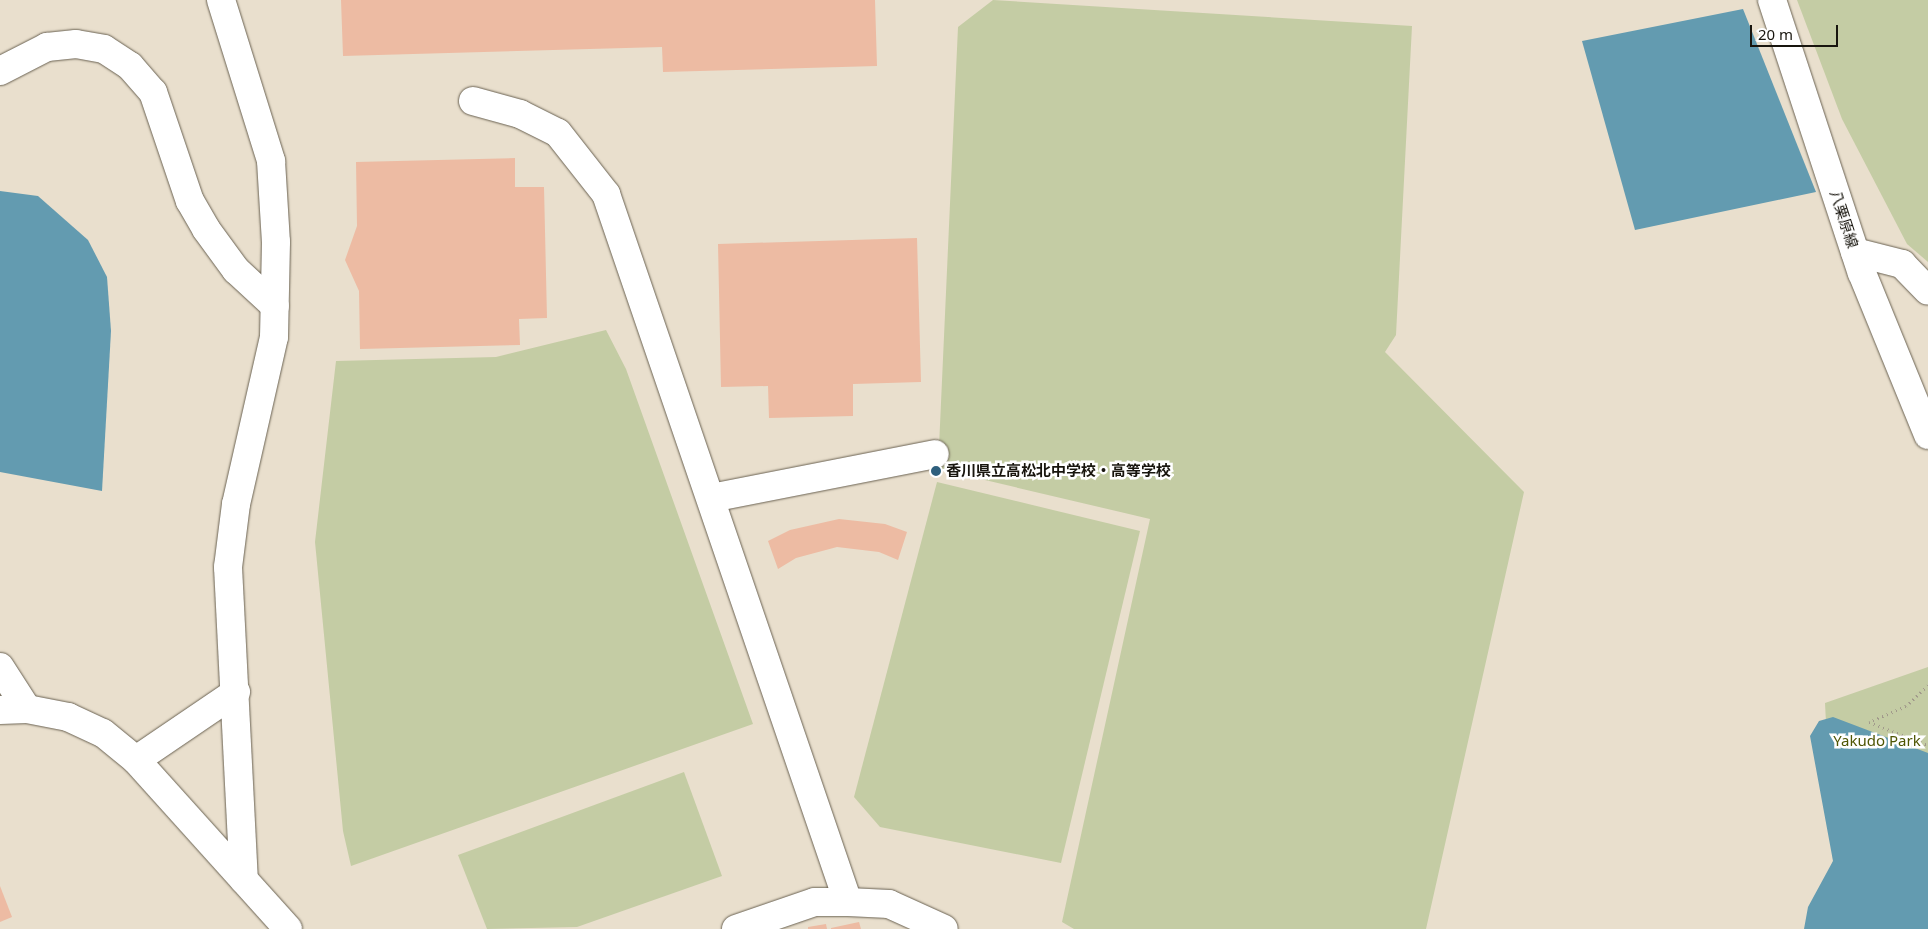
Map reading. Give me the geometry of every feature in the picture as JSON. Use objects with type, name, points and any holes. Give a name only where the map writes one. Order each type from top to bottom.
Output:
[{"type":"street","points":[[221,0],[271,161],[275,306],[274,337],[236,504],[228,567],[236,692],[244,880]]},
{"type":"street","name":"八栗原線","points":[[1772,0],[1855,252],[1928,435]]},
{"type":"street","points":[[0,71],[47,47],[76,44],[104,49],[130,66],[153,92],[190,201],[206,229],[236,270],[275,306]]},
{"type":"street","points":[[473,101],[520,114],[558,133],[606,194],[712,498],[848,902]]},
{"type":"street","points":[[1855,252],[1902,264],[1928,290]]},
{"type":"street","points":[[712,498],[935,454]]},
{"type":"street","points":[[0,667],[27,709]]},
{"type":"street","points":[[136,760],[236,692]]},
{"type":"street","points":[[0,710],[27,709],[68,717],[104,733],[136,760],[288,929]]},
{"type":"street","points":[[736,929],[815,902],[889,904],[944,929]]},
{"type":"path","points":[[1928,685],[1906,706],[1869,722],[1928,745]]},
{"type":"green space","points":[[993,0],[1412,26],[1396,335],[1385,352],[1524,492],[1426,929],[1074,929],[1062,922],[1150,519],[938,469],[958,27]]},
{"type":"green space","points":[[1797,0],[1928,0],[1928,262],[1907,244],[1842,119]]},
{"type":"green space","points":[[606,330],[626,369],[753,724],[351,866],[343,831],[315,542],[336,361],[496,357]]},
{"type":"green space","points":[[937,482],[1140,531],[1061,863],[880,827],[854,797]]},
{"type":"green space","name":"Yakudo Park","points":[[1928,667],[1928,929],[1810,929],[1833,861],[1825,703]]},
{"type":"green space","points":[[684,772],[722,876],[577,927],[487,929],[458,855]]},
{"type":"water","points":[[1743,9],[1816,192],[1635,230],[1582,41]]},
{"type":"water","points":[[0,191],[38,196],[88,240],[107,277],[111,331],[102,491],[0,472]]},
{"type":"water","name":"Yakudo Park","points":[[1833,717],[1928,753],[1928,929],[1804,929],[1808,907],[1833,861],[1810,736],[1819,721]]},
{"type":"building","points":[[341,0],[875,0],[877,66],[663,72],[662,47],[343,56]]},
{"type":"building","points":[[515,158],[515,187],[544,187],[547,318],[519,319],[520,345],[360,349],[359,291],[345,260],[357,226],[356,162]]},
{"type":"building","points":[[917,238],[921,382],[853,384],[853,416],[769,418],[768,386],[721,387],[718,244]]},
{"type":"building","points":[[839,519],[885,524],[907,532],[898,560],[879,552],[837,547],[796,558],[778,569],[768,541],[790,530]]},
{"type":"building","points":[[0,886],[12,917],[0,922]]},
{"type":"building","points":[[859,922],[861,929],[831,929],[831,928]]},
{"type":"building","points":[[826,924],[827,929],[808,929],[808,927]]},
{"type":"place","name":"香川県立高松北中学校・高等学校","points":[[936,471]]}]
